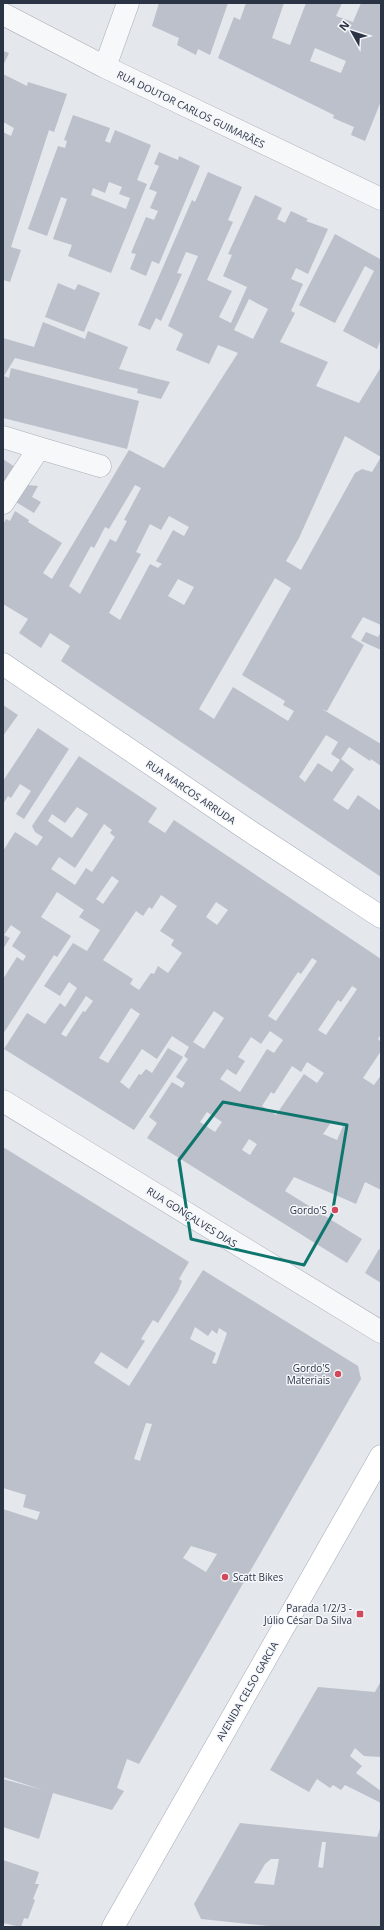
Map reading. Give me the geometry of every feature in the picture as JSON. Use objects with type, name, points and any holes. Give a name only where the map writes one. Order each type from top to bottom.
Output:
[{"type":"main road","name":"RUA MARCOS ARRUDA","points":[[3,664],[248,830],[381,917]]},
{"type":"main road","name":"AVENIDA CELSO GARCIA","points":[[113,1927],[381,1456]]},
{"type":"street","points":[[105,67],[128,3]]},
{"type":"street","name":"RUA DOUTOR CARLOS GUIMARÃES","points":[[3,14],[105,67],[381,199]]},
{"type":"street","points":[[3,437],[100,466]]},
{"type":"street","points":[[3,503],[39,448]]},
{"type":"street","name":"RUA GONÇALVES DIAS","points":[[3,1101],[381,1332]]},
{"type":"highlighted area","points":[[223,1102],[347,1125],[332,1215],[304,1265],[191,1239],[179,1160]]},
{"type":"building","points":[[159,3],[228,3],[210,55],[198,49],[196,55],[177,45],[179,38],[152,26]]},
{"type":"building","points":[[246,3],[284,3],[272,38],[290,45],[306,3],[342,3],[336,16],[353,22],[361,3],[381,3],[381,101],[365,141],[351,135],[354,127],[333,118],[334,115],[218,58],[234,17],[240,20]],"holes":[[[315,48],[346,61],[341,73],[310,61]]]},
{"type":"building","points":[[3,51],[9,53],[3,66]]},
{"type":"building","points":[[3,74],[27,86],[28,82],[67,94],[54,132],[49,130],[11,247],[21,250],[10,282],[3,280],[3,132],[11,136],[14,128],[3,122]]},
{"type":"building","points":[[73,115],[110,128],[105,141],[110,143],[115,130],[151,145],[137,180],[147,184],[111,273],[68,256],[72,245],[53,239],[67,199],[61,197],[47,236],[28,229],[58,146],[65,148],[67,141],[64,140]],"holes":[[[109,182],[122,187],[119,194],[130,198],[126,209],[91,195],[93,188],[105,193]]]},
{"type":"building","points":[[159,152],[178,160],[179,156],[200,166],[159,264],[152,261],[146,276],[130,269],[136,254],[131,253],[146,217],[154,220],[158,211],[150,208],[157,192],[149,189],[159,166],[154,164]]},
{"type":"building","points":[[208,172],[242,187],[228,220],[233,222],[207,280],[232,291],[219,317],[231,323],[247,287],[223,276],[232,255],[228,254],[255,195],[282,208],[277,219],[285,223],[291,211],[308,219],[306,221],[328,229],[308,274],[296,268],[291,279],[303,284],[291,311],[295,313],[280,342],[328,362],[316,386],[359,403],[381,367],[381,457],[381,625],[363,617],[351,637],[364,645],[327,711],[322,709],[381,744],[381,766],[371,759],[370,761],[349,747],[341,759],[354,769],[333,800],[348,810],[358,795],[381,811],[381,877],[61,661],[70,646],[50,633],[41,648],[19,633],[28,619],[3,604],[3,524],[6,519],[10,521],[15,511],[29,520],[28,522],[62,543],[43,573],[52,579],[129,450],[164,468],[238,353],[218,345],[209,364],[176,350],[183,334],[168,326],[198,256],[186,252],[177,273],[182,274],[161,321],[156,318],[150,330],[138,325],[192,200],[195,202]],"holes":[[[249,299],[268,309],[253,339],[234,330]],[[345,436],[381,457],[372,472],[362,469],[355,473],[301,570],[286,561],[299,538]],[[135,485],[141,488],[124,520],[127,521],[116,542],[110,539],[80,594],[69,586],[91,546],[94,548],[105,527],[109,529]],[[169,516],[189,527],[184,536],[173,530],[156,561],[162,564],[158,568],[150,564],[120,620],[109,613],[141,554],[136,552],[150,524],[161,530]],[[275,578],[291,588],[242,675],[285,701],[283,705],[294,711],[288,721],[233,687],[214,719],[199,709]],[[178,579],[194,587],[184,605],[168,596]],[[326,735],[338,742],[331,754],[340,760],[332,772],[318,763],[305,782],[299,777]]]},
{"type":"building","points":[[335,234],[380,259],[381,339],[377,349],[343,331],[374,271],[365,266],[335,323],[299,305]]},
{"type":"building","points":[[58,283],[75,290],[78,284],[100,293],[84,332],[45,317]]},
{"type":"building","points":[[43,322],[85,339],[88,331],[128,347],[119,369],[170,382],[161,399],[137,393],[138,389],[15,358],[4,376],[9,378],[11,368],[139,401],[127,449],[3,418],[3,338],[34,347]]},
{"type":"building","points":[[3,459],[15,467],[3,487]]},
{"type":"building","points":[[27,485],[38,486],[32,497],[41,502],[34,513],[14,501]]},
{"type":"building","points":[[366,632],[378,637],[381,632],[381,650],[361,641]]},
{"type":"building","points":[[3,705],[18,715],[3,736]]},
{"type":"building","points":[[38,728],[69,749],[24,819],[16,814],[31,791],[20,784],[11,798],[8,796],[3,804],[3,781]]},
{"type":"building","points":[[79,756],[157,808],[148,822],[165,833],[174,820],[381,959],[381,1034],[378,1039],[381,1042],[381,1051],[363,1078],[374,1085],[381,1075],[381,1190],[365,1182],[356,1204],[294,1177],[285,1191],[362,1239],[347,1263],[147,1138],[157,1123],[149,1117],[172,1082],[182,1088],[185,1083],[176,1077],[188,1059],[184,1056],[189,1047],[172,1036],[157,1059],[142,1049],[120,1082],[129,1089],[139,1074],[141,1075],[146,1069],[152,1073],[168,1048],[183,1057],[134,1130],[4,1049],[27,1013],[45,1024],[60,1003],[65,1007],[77,988],[69,982],[60,996],[44,986],[73,943],[87,951],[100,930],[79,917],[84,910],[57,892],[41,917],[71,936],[57,957],[54,955],[3,1034],[3,979],[17,957],[23,961],[26,956],[12,946],[21,932],[11,925],[4,935],[10,938],[3,949],[3,851],[15,832],[37,846],[43,837],[35,832],[32,826]],"holes":[[[77,807],[88,814],[72,838],[48,821],[52,814],[65,823]],[[104,824],[112,830],[110,833],[115,837],[92,872],[86,868],[75,885],[51,869],[59,857],[75,868]],[[112,876],[119,881],[103,904],[96,899]],[[161,895],[177,906],[160,931],[174,940],[171,945],[182,953],[168,973],[158,966],[154,974],[151,973],[139,990],[130,984],[133,979],[103,960],[136,911],[143,916],[149,907],[152,909]],[[216,902],[228,910],[217,925],[206,917]],[[312,958],[317,961],[276,1021],[268,1016],[298,972],[301,974]],[[352,986],[357,989],[326,1035],[318,1030],[338,1000],[341,1002]],[[86,996],[93,1001],[85,1012],[83,1011],[66,1037],[61,1034]],[[131,1008],[140,1014],[108,1063],[99,1058]],[[214,1011],[224,1018],[204,1049],[193,1042]],[[270,1031],[283,1040],[274,1053],[267,1049],[240,1092],[220,1079],[227,1069],[236,1075],[245,1061],[238,1057],[251,1037],[261,1044]],[[307,1062],[324,1073],[317,1083],[304,1074],[276,1115],[262,1106],[271,1092],[274,1094],[292,1066],[301,1072]],[[207,1112],[222,1122],[215,1132],[200,1122]],[[332,1121],[343,1126],[337,1140],[323,1134]],[[249,1139],[257,1144],[250,1155],[242,1150]]]},
{"type":"building","points":[[3,1147],[189,1262],[179,1279],[182,1281],[178,1291],[158,1323],[153,1320],[141,1339],[145,1341],[127,1369],[101,1352],[94,1363],[129,1386],[203,1270],[358,1366],[361,1379],[139,1764],[127,1759],[117,1788],[124,1791],[112,1810],[53,1793],[39,1839],[3,1827],[3,1779],[43,1790],[3,1777],[3,1509],[37,1520],[40,1512],[23,1507],[26,1495],[3,1488]],"holes":[[[195,1327],[208,1336],[212,1330],[217,1334],[219,1328],[227,1333],[216,1364],[212,1363],[216,1353],[190,1339]],[[146,1423],[152,1424],[140,1461],[134,1459]],[[191,1546],[217,1554],[206,1572],[183,1558]]]},
{"type":"building","points":[[379,1249],[381,1250],[381,1283],[365,1273]]},
{"type":"building","points":[[381,1681],[381,1757],[364,1756],[355,1748],[350,1756],[362,1766],[356,1773],[381,1791],[381,1803],[345,1785],[341,1790],[333,1785],[330,1788],[317,1779],[309,1792],[270,1770],[318,1687],[375,1692]]},
{"type":"building","points":[[240,1823],[377,1837],[381,1826],[381,1927],[279,1927],[201,1919],[194,1904]],"holes":[[[322,1842],[326,1842],[323,1868],[318,1867]],[[271,1859],[279,1859],[274,1885],[254,1883],[265,1864]]]},
{"type":"building","points":[[3,1860],[39,1872],[35,1884],[39,1884],[33,1899],[35,1900],[28,1919],[24,1918],[21,1927],[3,1923]]},
{"type":"place","name":"Gordo'S","points":[[335,1210]]},
{"type":"place","name":"Gordo'S Materiais","points":[[338,1374]]},
{"type":"place","name":"Scatt Bikes","points":[[225,1577]]},
{"type":"place","name":"Parada 1/2/3 - Júlio César Da Silva","points":[[360,1614]]}]
